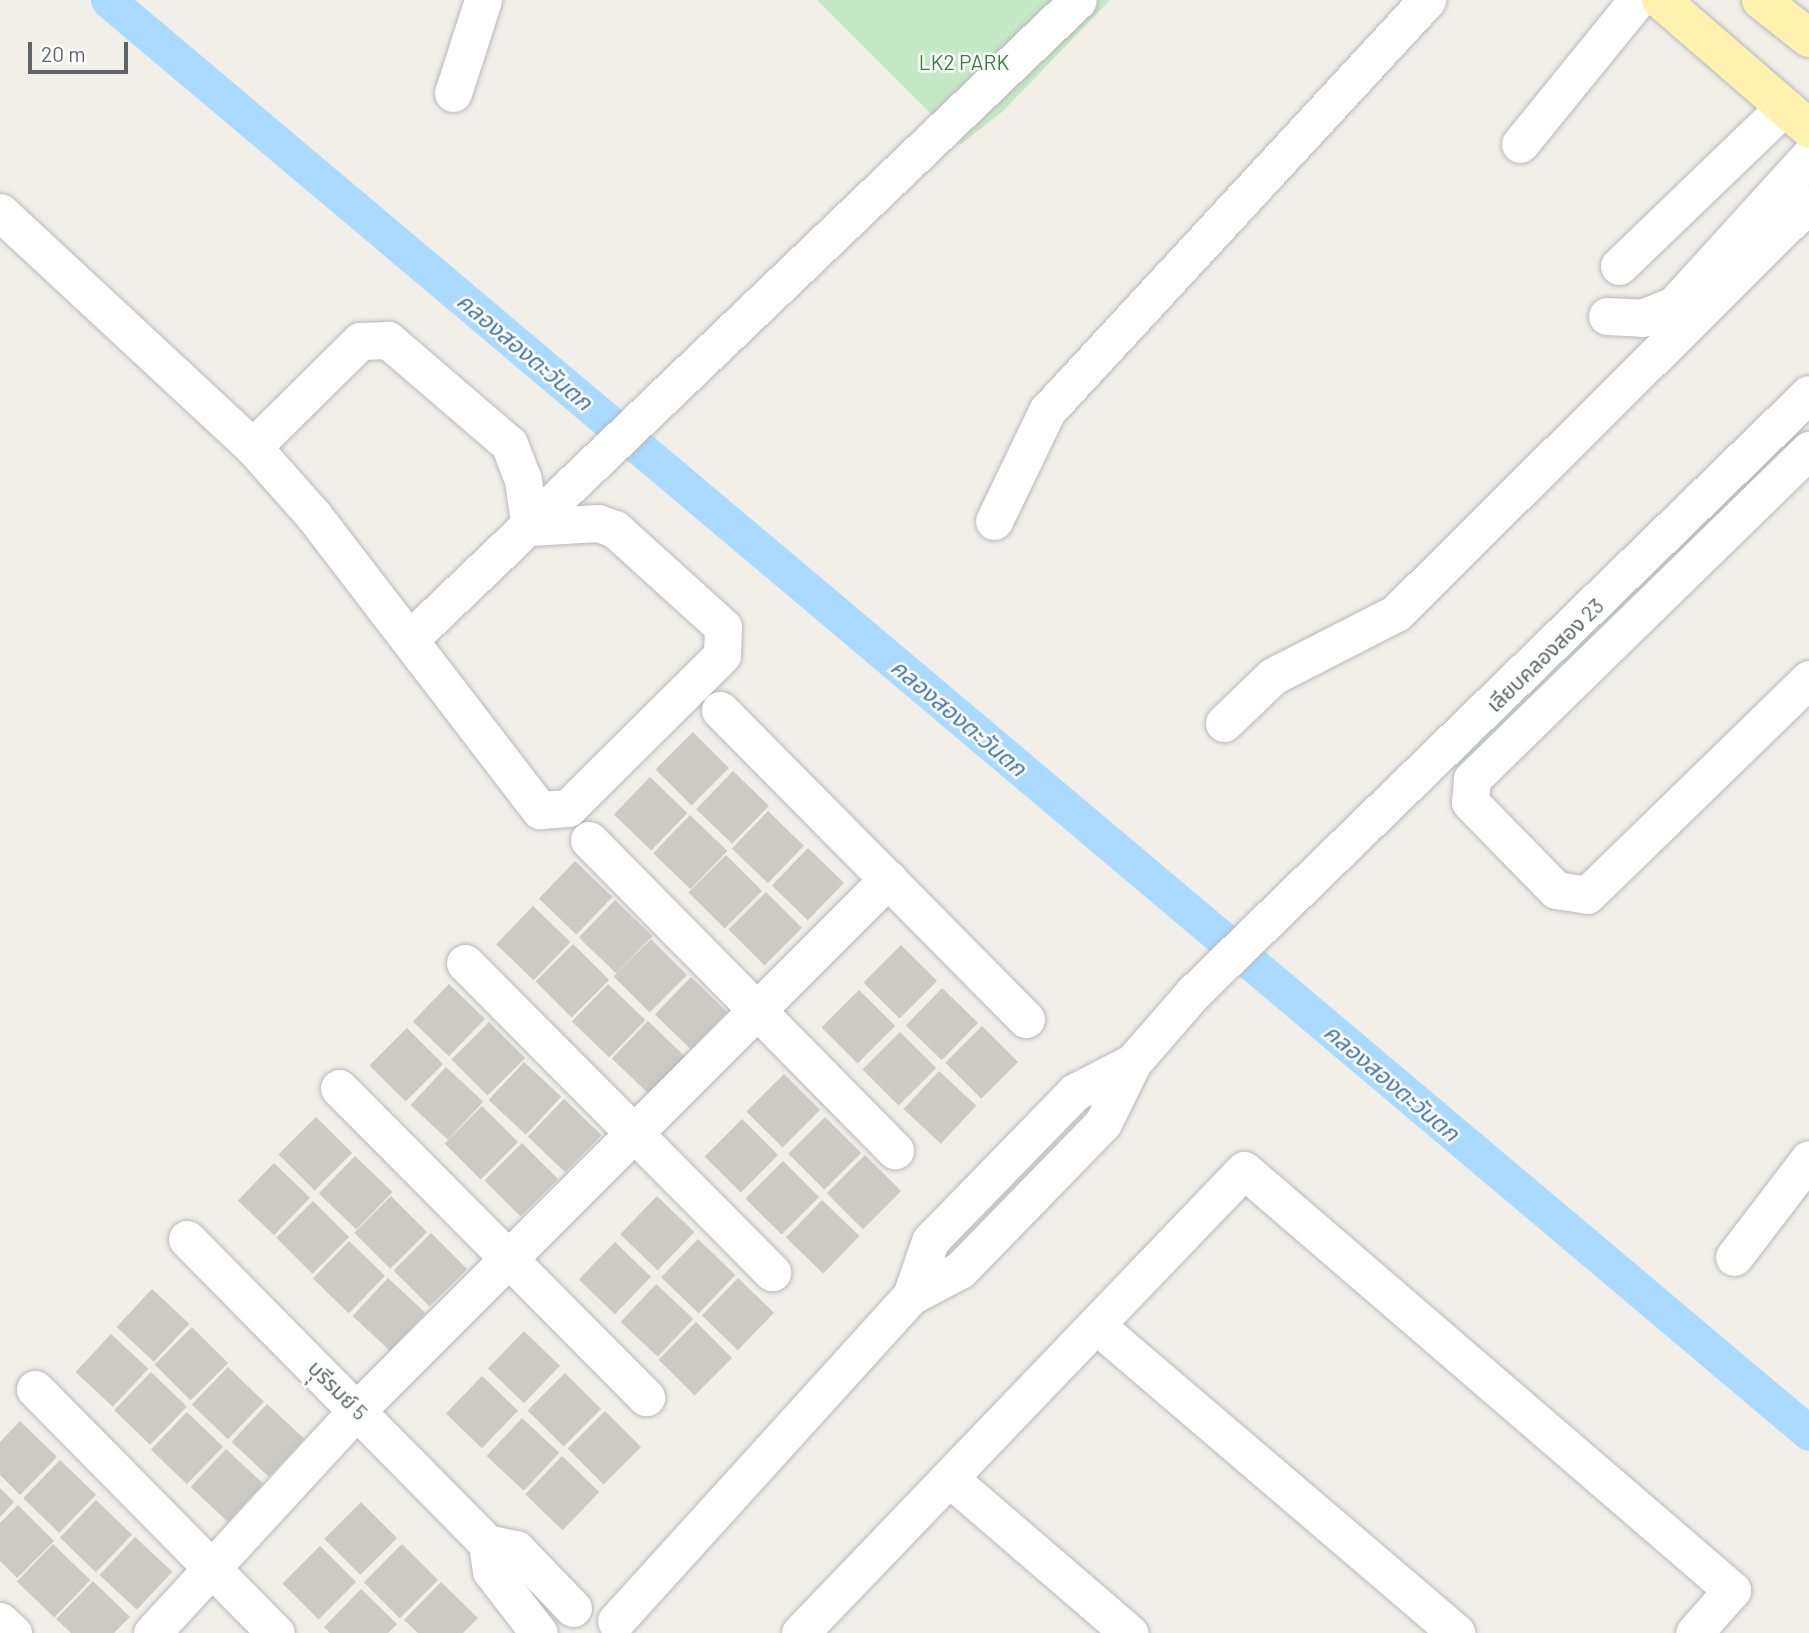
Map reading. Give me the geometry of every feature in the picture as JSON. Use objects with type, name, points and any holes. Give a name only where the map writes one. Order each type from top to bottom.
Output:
[{"type":"main road","points":[[1661,0],[1797,117]]},
{"type":"main road","points":[[1772,3],[1808,34]]},
{"type":"street","points":[[453,93],[483,0]]},
{"type":"street","points":[[410,639],[1078,0]]},
{"type":"street","points":[[993,521],[1047,411],[1427,0]]},
{"type":"street","points":[[1520,144],[1637,0]]},
{"type":"street","points":[[1619,266],[1797,117]]},
{"type":"street","points":[[1606,316],[1642,318],[1674,305],[1809,156]]},
{"type":"street","points":[[1224,723],[1273,676],[1396,613],[1809,203]]},
{"type":"street","points":[[0,212],[253,447],[410,639],[540,810],[568,808],[713,665],[727,642],[723,627],[687,588],[615,528],[598,523],[539,518]]},
{"type":"street","points":[[253,447],[360,341],[388,340],[498,429],[517,458],[539,518]]},
{"type":"street","name":"เลียบคลองสอง 23","points":[[619,1627],[911,1296],[930,1241],[1075,1092],[1133,1062],[1192,993],[1809,394]]},
{"type":"street","points":[[1809,450],[1472,779],[1471,802],[1556,890],[1587,895],[1809,679]]},
{"type":"street","points":[[720,710],[1026,1019]]},
{"type":"street","points":[[589,840],[895,1150]]},
{"type":"street","points":[[152,1633],[358,1410],[888,879]]},
{"type":"street","points":[[465,963],[772,1272]]},
{"type":"street","points":[[339,1088],[646,1397]]},
{"type":"street","points":[[1734,1257],[1809,1159]]},
{"type":"street","points":[[803,1632],[1244,1170],[1732,1590],[1694,1633]]},
{"type":"street","name":"บุุรีรมย์ 5","points":[[187,1239],[487,1544],[491,1571],[539,1633]]},
{"type":"street","points":[[1096,1325],[1456,1633]]},
{"type":"street","points":[[35,1389],[276,1633]]},
{"type":"street","points":[[949,1478],[1129,1633]]},
{"type":"street","points":[[487,1544],[516,1549],[561,1620],[604,1610],[619,1627]]},
{"type":"street","points":[[0,1620],[13,1633]]},
{"type":"green space","name":"LK2 PARK","points":[[817,0],[1110,0],[1002,112],[961,144]]},
{"type":"building","points":[[693,732],[729,768],[692,806],[656,769]]},
{"type":"building","points":[[733,771],[769,806],[732,844],[696,809]]},
{"type":"building","points":[[650,777],[687,813],[651,851],[614,814]]},
{"type":"building","points":[[768,811],[804,846],[768,883],[732,848]]},
{"type":"building","points":[[690,815],[727,851],[691,889],[653,853]]},
{"type":"building","points":[[808,848],[844,883],[808,920],[772,885]]},
{"type":"building","points":[[726,855],[762,891],[725,929],[689,892]]},
{"type":"building","points":[[575,861],[612,897],[576,935],[539,898]]},
{"type":"building","points":[[766,892],[802,928],[765,966],[729,929]]},
{"type":"building","points":[[615,900],[652,936],[616,974],[579,937]]},
{"type":"building","points":[[533,906],[570,942],[534,980],[496,944]]},
{"type":"building","points":[[651,939],[687,975],[650,1013],[614,976]]},
{"type":"building","points":[[573,944],[609,980],[572,1018],[536,981]]},
{"type":"building","points":[[901,945],[937,981],[900,1019],[864,982]]},
{"type":"building","points":[[691,977],[727,1012],[691,1049],[655,1014]]},
{"type":"building","points":[[449,984],[485,1019],[449,1056],[413,1021]]},
{"type":"building","points":[[608,984],[645,1020],[609,1058],[572,1021]]},
{"type":"building","points":[[942,988],[978,1023],[942,1060],[906,1025]]},
{"type":"building","points":[[859,990],[895,1026],[858,1064],[822,1027]]},
{"type":"building","points":[[648,1021],[685,1057],[649,1095],[612,1058]]},
{"type":"building","points":[[489,1022],[525,1058],[488,1096],[452,1059]]},
{"type":"building","points":[[982,1026],[1018,1062],[981,1099],[945,1063]]},
{"type":"building","points":[[407,1028],[443,1064],[406,1102],[370,1065]]},
{"type":"building","points":[[900,1032],[936,1068],[899,1106],[863,1069]]},
{"type":"building","points":[[524,1062],[561,1097],[526,1135],[489,1100]]},
{"type":"building","points":[[446,1067],[483,1102],[448,1140],[411,1105]]},
{"type":"building","points":[[939,1071],[976,1106],[941,1144],[904,1109]]},
{"type":"building","points":[[784,1074],[820,1110],[783,1148],[747,1111]]},
{"type":"building","points":[[564,1099],[601,1135],[565,1173],[528,1136]]},
{"type":"building","points":[[482,1106],[518,1142],[481,1180],[445,1143]]},
{"type":"building","points":[[316,1117],[352,1153],[315,1191],[279,1154]]},
{"type":"building","points":[[825,1117],[861,1153],[824,1190],[788,1154]]},
{"type":"building","points":[[742,1119],[778,1155],[741,1193],[705,1156]]},
{"type":"building","points":[[522,1143],[558,1179],[521,1217],[485,1180]]},
{"type":"building","points":[[865,1155],[901,1191],[863,1229],[827,1193]]},
{"type":"building","points":[[355,1156],[392,1192],[356,1230],[319,1193]]},
{"type":"building","points":[[783,1161],[819,1197],[782,1235],[746,1198]]},
{"type":"building","points":[[274,1163],[310,1198],[274,1235],[238,1200]]},
{"type":"building","points":[[391,1196],[427,1232],[390,1269],[354,1233]]},
{"type":"building","points":[[657,1196],[694,1232],[658,1270],[620,1234]]},
{"type":"building","points":[[822,1200],[859,1236],[823,1274],[786,1237]]},
{"type":"building","points":[[313,1201],[349,1237],[312,1274],[276,1238]]},
{"type":"building","points":[[431,1233],[467,1269],[430,1307],[394,1270]]},
{"type":"building","points":[[698,1239],[735,1275],[699,1313],[661,1277]]},
{"type":"building","points":[[349,1241],[385,1276],[349,1313],[313,1278]]},
{"type":"building","points":[[615,1242],[651,1277],[615,1314],[579,1279]]},
{"type":"building","points":[[388,1278],[425,1313],[390,1351],[353,1316]]},
{"type":"building","points":[[738,1278],[774,1313],[738,1350],[702,1315]]},
{"type":"building","points":[[656,1284],[693,1319],[658,1357],[621,1322]]},
{"type":"building","points":[[152,1289],[189,1324],[154,1362],[117,1327]]},
{"type":"building","points":[[696,1322],[732,1358],[695,1396],[659,1359]]},
{"type":"building","points":[[192,1327],[228,1363],[191,1401],[155,1364]]},
{"type":"building","points":[[524,1331],[560,1366],[524,1403],[488,1368]]},
{"type":"building","points":[[111,1334],[148,1369],[113,1407],[76,1372]]},
{"type":"building","points":[[228,1367],[264,1402],[228,1439],[192,1404]]},
{"type":"building","points":[[151,1372],[187,1407],[150,1445],[114,1410]]},
{"type":"building","points":[[565,1373],[601,1409],[564,1447],[528,1410]]},
{"type":"building","points":[[482,1376],[518,1411],[482,1448],[446,1413]]},
{"type":"building","points":[[267,1404],[304,1439],[269,1477],[232,1442]]},
{"type":"building","points":[[605,1411],[641,1447],[604,1485],[568,1448]]},
{"type":"building","points":[[187,1412],[223,1447],[187,1484],[151,1449]]},
{"type":"building","points":[[522,1418],[559,1453],[524,1491],[487,1456]]},
{"type":"building","points":[[20,1421],[57,1457],[20,1495],[0,1475],[0,1442]]},
{"type":"building","points":[[226,1449],[263,1484],[228,1522],[191,1487]]},
{"type":"building","points":[[562,1456],[599,1492],[563,1530],[525,1494]]},
{"type":"building","points":[[60,1460],[96,1495],[59,1533],[23,1498]]},
{"type":"building","points":[[0,1488],[14,1502],[0,1517]]},
{"type":"building","points":[[96,1500],[132,1535],[96,1572],[60,1537]]},
{"type":"building","points":[[361,1502],[397,1538],[360,1575],[324,1539]]},
{"type":"building","points":[[18,1505],[54,1541],[17,1578],[0,1561],[0,1523]]},
{"type":"building","points":[[135,1537],[172,1572],[137,1610],[100,1575]]},
{"type":"building","points":[[53,1544],[90,1580],[54,1618],[17,1581]]},
{"type":"building","points":[[402,1544],[438,1580],[400,1618],[364,1582]]},
{"type":"building","points":[[320,1546],[356,1582],[319,1620],[283,1583]]},
{"type":"building","points":[[93,1581],[130,1617],[114,1633],[71,1633],[56,1619]]},
{"type":"building","points":[[441,1582],[478,1618],[463,1633],[418,1633],[404,1620]]},
{"type":"building","points":[[361,1589],[397,1624],[388,1633],[330,1633],[324,1627]]},
{"type":"waterway","name":"คลองสองตะวันตก","points":[[108,0],[1809,1433]]}]
